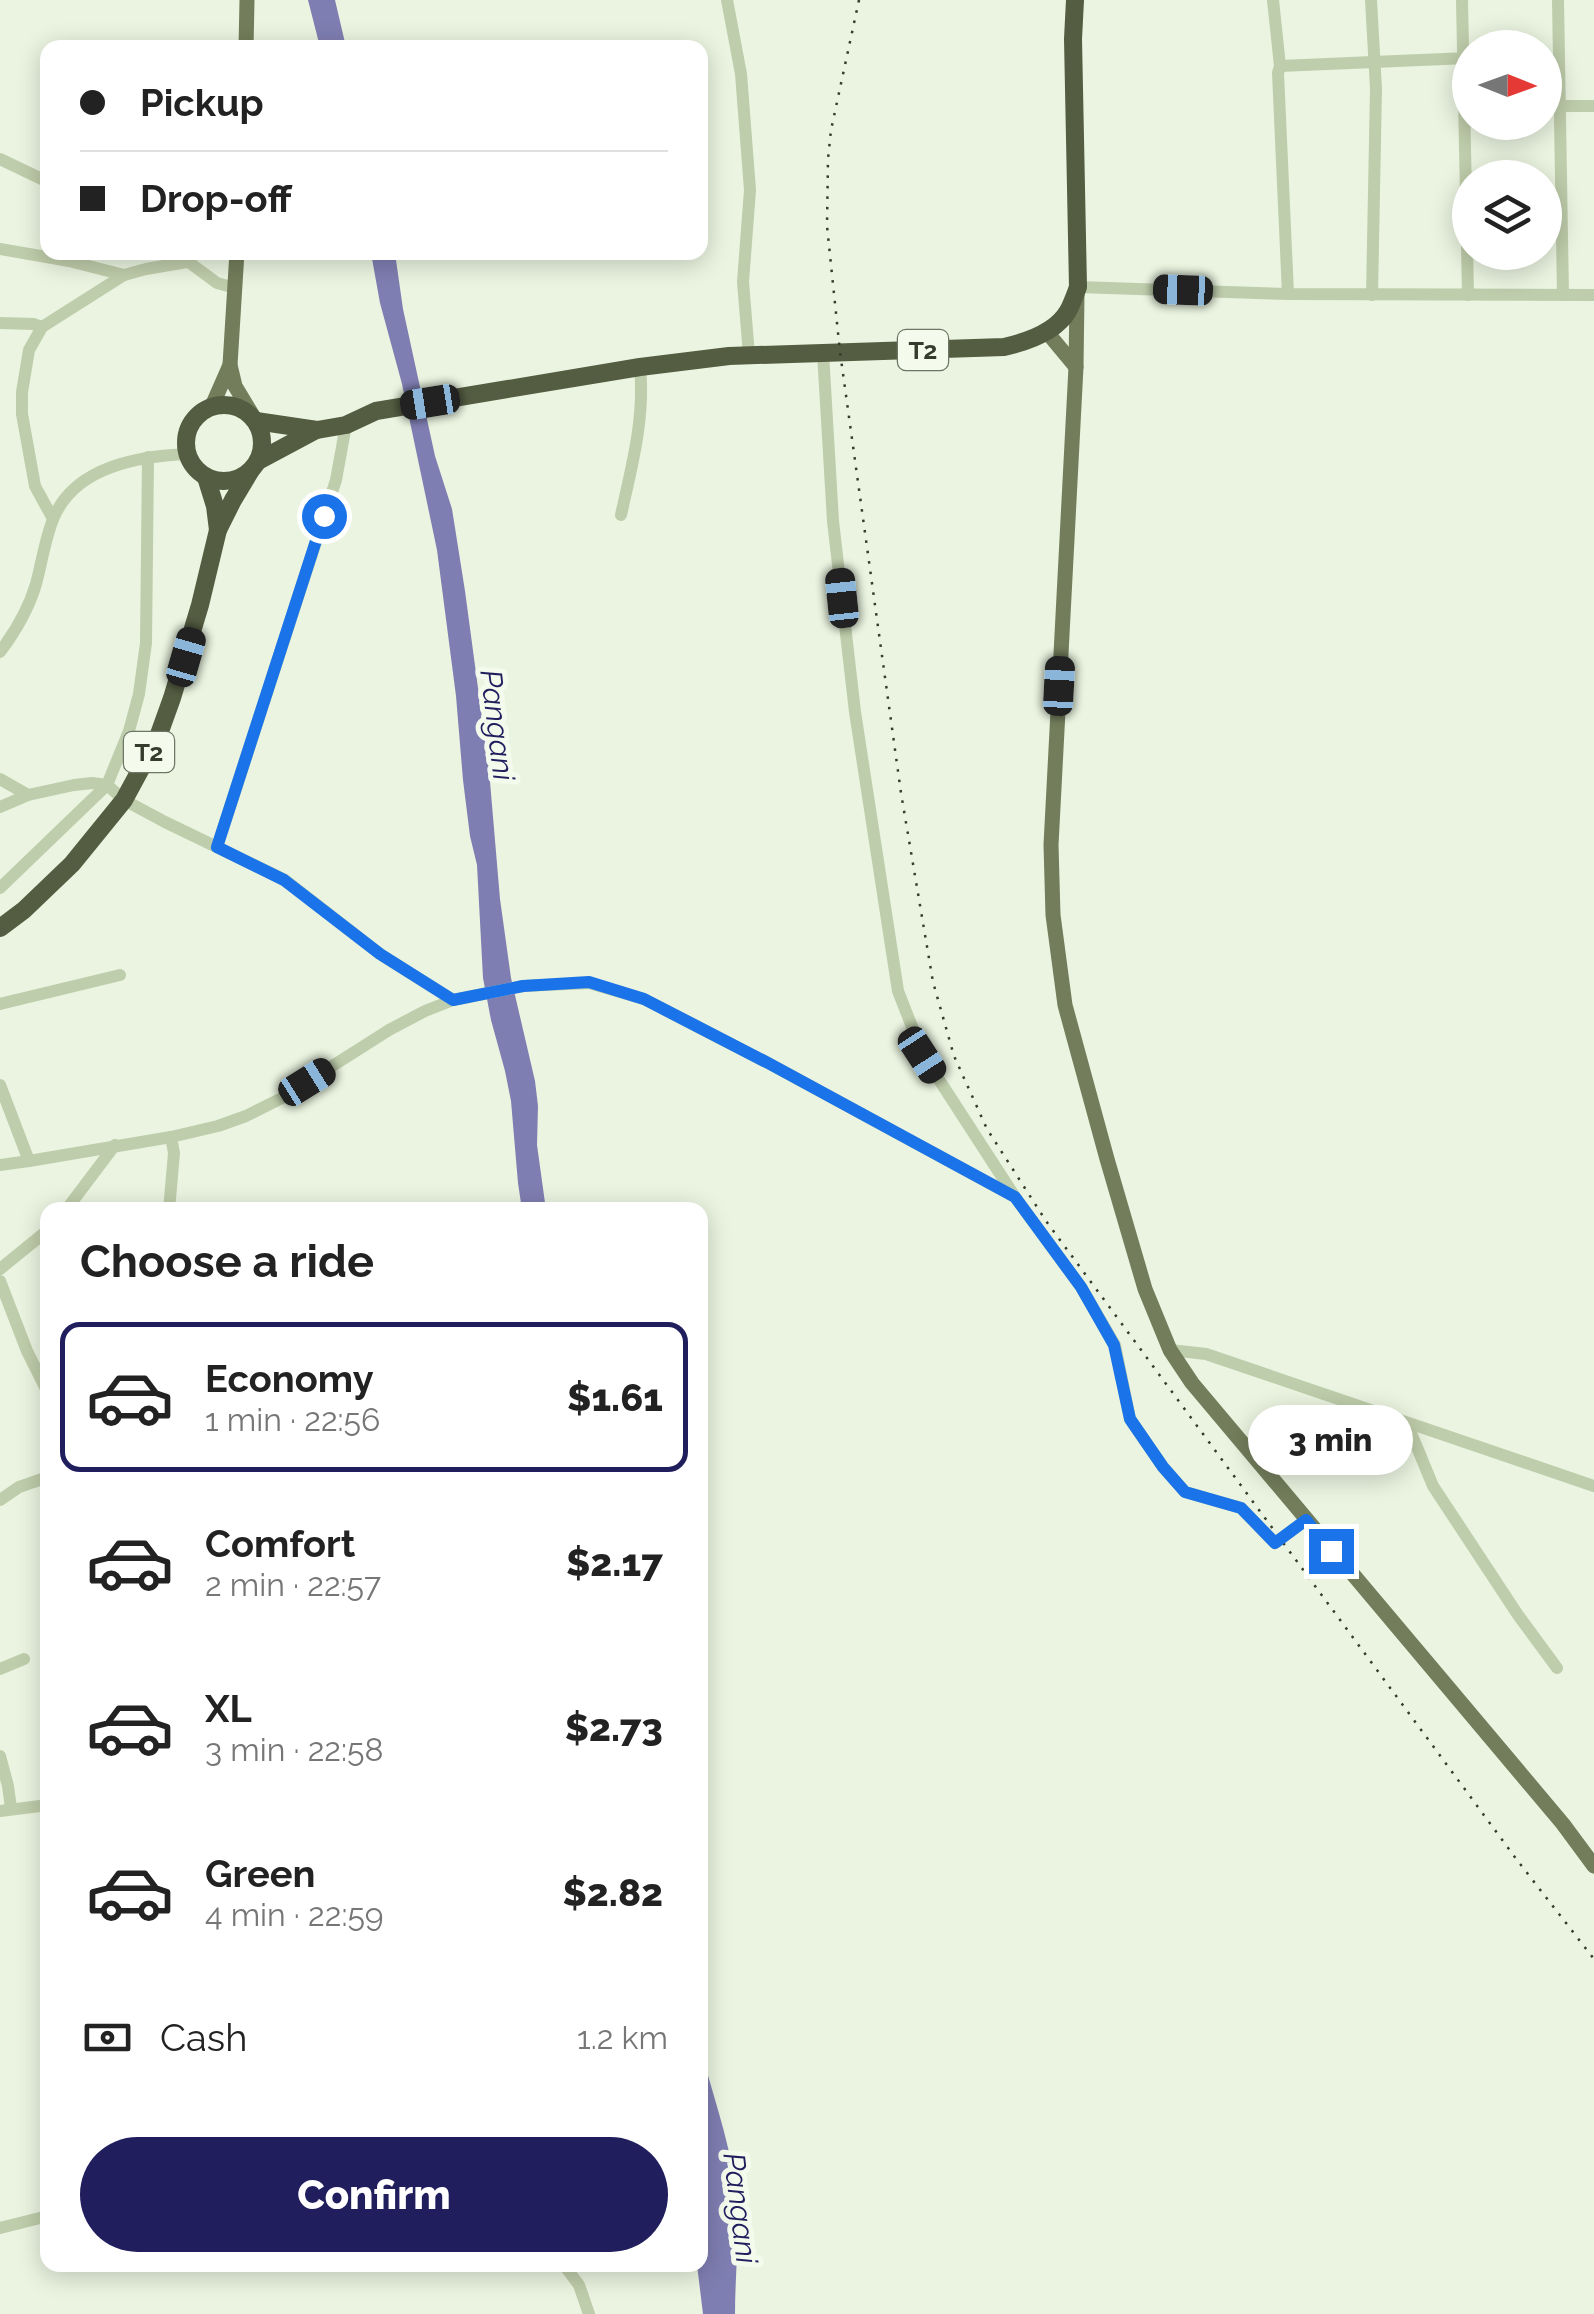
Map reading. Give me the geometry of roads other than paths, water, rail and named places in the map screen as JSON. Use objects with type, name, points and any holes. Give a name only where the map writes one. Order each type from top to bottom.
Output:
[{"type":"highway","points":[[1046,331],[1067,314],[1078,287],[1072,39],[1076,0]]},
{"type":"highway","name":"T2","points":[[212,406],[226,404],[240,408],[254,419],[317,430],[346,425],[376,411],[640,367],[749,355],[1004,348],[1046,331]]},
{"type":"highway","points":[[188,454],[190,425],[212,406]]},
{"type":"highway","points":[[254,419],[263,440],[255,466]]},
{"type":"highway","name":"T2","points":[[188,454],[206,477],[230,481],[317,430]]},
{"type":"highway","name":"T2","points":[[0,928],[72,864],[124,800],[158,737],[172,698],[218,530],[255,466]]},
{"type":"highway","name":"T2","points":[[206,477],[218,530]]},
{"type":"main road","points":[[246,40],[247,0]]},
{"type":"main road","points":[[237,260],[230,365],[235,386],[254,419]]},
{"type":"main road","points":[[1078,287],[1050,845],[1053,915],[1065,1005],[1140,1270],[1170,1350],[1192,1383],[1563,1824],[1594,1866]]},
{"type":"main road","points":[[1046,331],[1076,367]]},
{"type":"main road","points":[[212,406],[230,365]]},
{"type":"street","points":[[727,0],[741,74],[750,190],[742,282],[749,355]]},
{"type":"street","points":[[1273,0],[1280,66],[1288,294]]},
{"type":"street","points":[[1371,0],[1376,89],[1372,295]]},
{"type":"street","points":[[1462,0],[1464,30]]},
{"type":"street","points":[[1555,30],[1558,0]]},
{"type":"street","points":[[1280,66],[1452,59]]},
{"type":"street","points":[[1562,106],[1594,106]]},
{"type":"street","points":[[1467,140],[1468,295]]},
{"type":"street","points":[[1561,140],[1563,295]]},
{"type":"street","points":[[0,159],[40,178]]},
{"type":"street","points":[[0,249],[40,256]]},
{"type":"street","points":[[63,260],[124,275]]},
{"type":"street","points":[[185,260],[217,283],[235,288]]},
{"type":"street","points":[[53,519],[35,486],[22,414],[29,350],[42,327],[124,275],[187,262]]},
{"type":"street","points":[[1078,287],[1288,294],[1594,295]]},
{"type":"street","points":[[0,323],[42,327]]},
{"type":"street","points":[[823,353],[833,521],[853,693],[898,991],[922,1055],[1015,1197],[1081,1287],[1114,1345],[1130,1419],[1163,1467],[1185,1492],[1241,1508],[1275,1543],[1306,1520]]},
{"type":"street","points":[[621,515],[641,418],[640,367]]},
{"type":"street","points":[[217,847],[336,480],[346,425]]},
{"type":"street","points":[[0,652],[18,626],[34,590],[53,519],[82,482],[118,464],[188,454]]},
{"type":"street","points":[[0,888],[107,785],[129,731],[146,643],[148,457]]},
{"type":"street","points":[[0,779],[28,795]]},
{"type":"street","points":[[0,807],[28,795],[74,785],[107,785],[124,800],[284,880],[380,954],[453,1000]]},
{"type":"street","points":[[0,1004],[120,975]]},
{"type":"street","points":[[0,1165],[218,1126],[282,1098],[389,1030],[453,1000],[523,986],[589,982],[644,999],[1015,1197]]},
{"type":"street","points":[[0,1085],[30,1160]]},
{"type":"street","points":[[170,1202],[174,1154],[171,1137]]},
{"type":"street","points":[[72,1202],[116,1145]]},
{"type":"street","points":[[0,1270],[40,1237]]},
{"type":"street","points":[[0,1281],[40,1377]]},
{"type":"street","points":[[1170,1350],[1206,1354],[1594,1486]]},
{"type":"street","points":[[1408,1423],[1432,1486],[1557,1668]]},
{"type":"street","points":[[0,1500],[18,1487],[40,1480]]},
{"type":"street","points":[[0,1669],[24,1660]]},
{"type":"street","points":[[0,1756],[8,1786],[5,1810],[40,1806]]},
{"type":"street","points":[[0,2228],[40,2218]]},
{"type":"street","points":[[569,2272],[579,2286],[589,2314]]},
{"type":"water","points":[[308,0],[335,0],[344,40],[318,40]]},
{"type":"water","points":[[372,260],[396,260],[435,456],[452,509],[465,591],[511,978],[535,1081],[537,1145],[545,1202],[521,1202],[511,1101],[483,978],[477,865],[470,836],[437,550],[402,384]]},
{"type":"water","points":[[708,2075],[735,2183],[738,2232],[735,2314],[703,2314],[698,2272],[708,2272]]},
{"type":"railway","points":[[859,0],[831,130],[827,226],[840,352],[901,793],[933,982],[954,1056],[987,1129],[1046,1221],[1594,1959]]},
{"type":"water label","name":"Pangani","points":[[497,725]]},
{"type":"water label","name":"Pangani","points":[[740,2208]]}]
